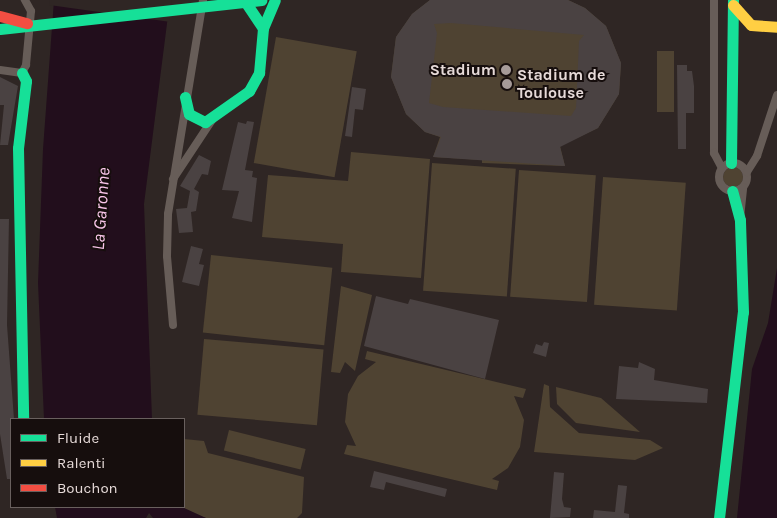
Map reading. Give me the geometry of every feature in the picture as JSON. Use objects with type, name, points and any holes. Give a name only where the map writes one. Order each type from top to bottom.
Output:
[{"type":"main road","points":[[0,29],[260,0]]},
{"type":"main road","points":[[185,97],[194,120],[213,119],[240,99],[255,82],[262,63],[263,28],[275,0]]},
{"type":"main road","points":[[247,2],[263,28]]},
{"type":"main road","points":[[727,166],[732,132],[733,3]]},
{"type":"main road","points":[[733,3],[752,25],[777,27]]},
{"type":"main road","points":[[0,16],[36,24]]},
{"type":"main road","points":[[22,73],[26,81],[18,148],[18,319],[23,418]]},
{"type":"main road","points":[[719,518],[743,312],[740,220],[732,191]]},
{"type":"street","points":[[0,70],[22,73],[26,65],[31,11],[25,0]]},
{"type":"street","points":[[173,325],[167,256],[174,179],[185,97],[203,0]]},
{"type":"street","points":[[714,0],[714,153],[727,166],[741,165],[747,172]]},
{"type":"street","points":[[740,220],[743,187],[747,172],[756,156],[777,95]]},
{"type":"street","points":[[174,179],[213,119]]},
{"type":"street","points":[[727,166],[720,183],[732,191],[743,187]]},
{"type":"shaded area","name":"Stadium","points":[[430,0],[568,0],[585,8],[606,26],[621,63],[619,94],[598,128],[560,146],[565,166],[482,163],[482,160],[433,157],[440,137],[425,132],[406,114],[391,77],[396,37],[412,14]]},
{"type":"shaded area","points":[[276,37],[357,51],[335,177],[254,163]]},
{"type":"shaded area","points":[[657,51],[674,51],[674,112],[657,112]]},
{"type":"shaded area","points":[[351,152],[430,159],[421,278],[341,272],[343,244],[262,237],[268,175],[348,181]]},
{"type":"shaded area","points":[[432,163],[516,169],[507,297],[423,291]]},
{"type":"shaded area","points":[[733,167],[740,170],[743,177],[740,184],[733,187],[726,184],[723,177],[726,170]]},
{"type":"shaded area","points":[[519,170],[596,175],[587,302],[510,297]]},
{"type":"shaded area","points":[[603,177],[686,183],[677,310],[594,305]]},
{"type":"shaded area","points":[[211,255],[332,268],[324,345],[203,333]]},
{"type":"shaded area","points":[[341,286],[372,295],[355,371],[345,362],[340,373],[331,372]]},
{"type":"shaded area","points":[[204,339],[324,349],[317,425],[197,415]]},
{"type":"shaded area","points":[[367,351],[526,389],[523,398],[514,396],[524,420],[520,447],[508,468],[492,479],[499,481],[497,490],[344,454],[347,445],[356,446],[345,422],[348,394],[358,376],[376,362],[365,359]]},
{"type":"shaded area","points":[[544,384],[549,386],[550,407],[579,433],[650,440],[663,448],[635,460],[534,452]]},
{"type":"shaded area","points":[[556,387],[601,398],[640,432],[576,423],[557,404]]},
{"type":"shaded area","points":[[229,430],[306,449],[301,469],[224,450]]},
{"type":"shaded area","points":[[185,439],[204,441],[208,453],[304,477],[302,513],[297,518],[206,518],[193,514],[184,508]]},
{"type":"water","name":"La Garonne","points":[[54,0],[170,0],[144,204],[152,418],[44,418],[38,283],[43,149]]},
{"type":"water","points":[[777,268],[777,518],[737,518],[752,369],[768,323]]},
{"type":"water","points":[[55,508],[184,508],[206,518],[153,518],[149,513],[146,518],[57,518]]},
{"type":"pier","points":[[50,0],[172,0],[169,22],[49,5]]},
{"type":"building","name":"Stadium de Toulouse","points":[[430,0],[568,0],[585,8],[606,26],[621,63],[619,94],[598,128],[560,147],[565,166],[433,157],[441,137],[425,132],[406,114],[391,77],[396,37],[412,14]],"holes":[[[451,23],[584,35],[579,41],[576,108],[571,116],[443,107],[429,103],[437,33],[434,24]]]},
{"type":"building","points":[[677,65],[687,65],[687,71],[692,71],[694,86],[694,113],[686,113],[686,149],[678,149]]},
{"type":"building","points":[[0,77],[18,86],[8,145],[0,145],[4,105],[0,105]]},
{"type":"building","points":[[352,87],[366,89],[363,110],[355,109],[352,137],[345,136]]},
{"type":"building","points":[[247,121],[254,122],[245,170],[253,171],[252,177],[257,178],[252,222],[232,218],[239,191],[222,190],[238,122],[246,124]]},
{"type":"building","points":[[199,155],[211,161],[208,175],[202,174],[194,189],[199,192],[196,211],[191,212],[193,232],[179,233],[176,209],[187,208],[190,191],[180,186]]},
{"type":"building","points":[[0,219],[9,219],[7,325],[14,418],[10,418],[10,479],[7,479],[0,434]]},
{"type":"building","points":[[191,246],[203,249],[199,264],[204,265],[199,286],[182,282]]},
{"type":"building","points":[[376,296],[408,304],[410,299],[499,320],[485,379],[364,346]]},
{"type":"building","points":[[544,342],[549,343],[546,357],[533,353],[536,344],[542,346]]},
{"type":"building","points":[[639,362],[655,369],[654,380],[708,389],[707,403],[616,399],[619,366],[638,368]]},
{"type":"building","points":[[374,471],[447,489],[445,497],[386,482],[384,490],[370,487]]},
{"type":"building","points":[[554,472],[564,473],[562,499],[564,507],[571,508],[570,517],[550,518]]},
{"type":"building","points":[[618,485],[627,486],[624,513],[629,514],[629,518],[593,518],[594,510],[615,512]]},
{"type":"traffic: fast","points":[[0,29],[261,0]]},
{"type":"traffic: fast","points":[[185,97],[189,114],[205,122],[249,91],[259,73],[263,28],[275,0]]},
{"type":"traffic: fast","points":[[731,163],[733,0]]},
{"type":"traffic: fast","points":[[246,3],[263,28]]},
{"type":"traffic: fast","points":[[22,73],[26,81],[18,148],[23,418]]},
{"type":"traffic: fast","points":[[719,518],[743,312],[740,220],[732,191]]},
{"type":"traffic: slow","points":[[733,5],[751,25],[777,27]]},
{"type":"traffic: jam","points":[[0,16],[27,23]]},
{"type":"place","name":"Stadium","points":[[506,70]]},
{"type":"place","name":"Stadium de Toulouse","points":[[507,84]]}]
